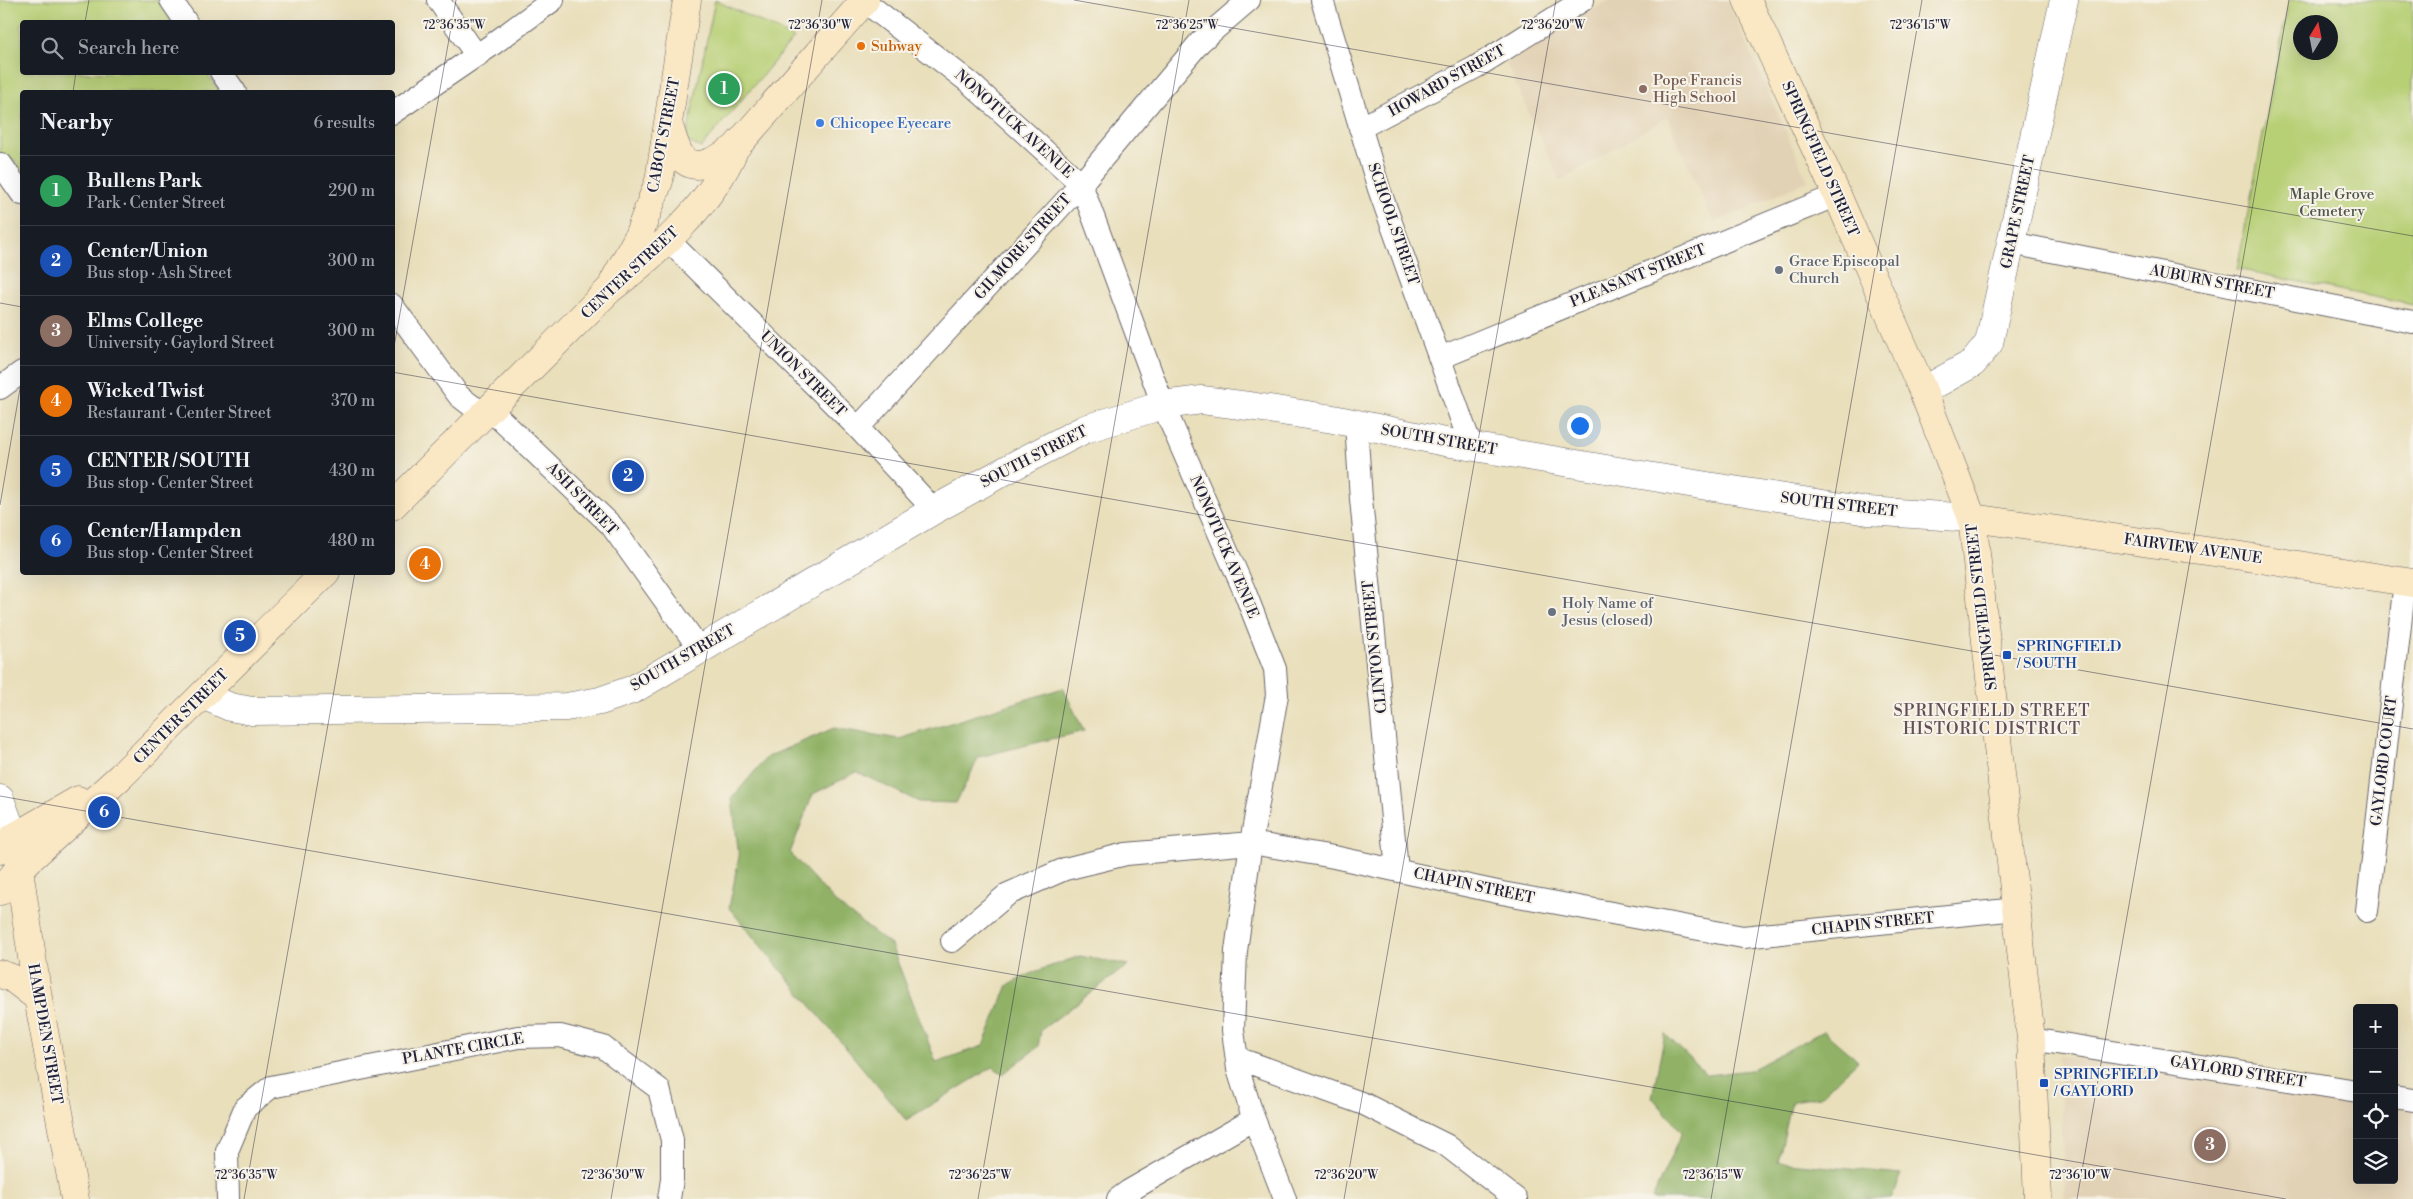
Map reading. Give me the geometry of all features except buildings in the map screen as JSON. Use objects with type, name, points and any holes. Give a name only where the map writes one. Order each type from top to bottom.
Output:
[{"type":"main road","name":"CABOT STREET","points":[[609,290],[637,240],[659,181],[687,0]]},
{"type":"main road","name":"SPRINGFIELD STREET","points":[[1747,0],[1837,195],[1923,391],[1972,518],[2018,909],[2031,1039],[2038,1199]]},
{"type":"main road","name":"CENTER STREET","points":[[395,503],[609,290],[647,261],[669,240],[726,169],[735,148],[864,1]]},
{"type":"main road","points":[[669,126],[680,155],[686,161],[704,165],[713,162],[735,148]]},
{"type":"main road","points":[[659,181],[659,209],[669,240]]},
{"type":"main road","name":"FAIRVIEW AVENUE","points":[[1972,518],[2235,555],[2409,582]]},
{"type":"main road","name":"CENTER STREET","points":[[0,891],[19,869],[121,776],[323,575]]},
{"type":"main road","name":"CENTER STREET","points":[[7,844],[121,776]]},
{"type":"main road","name":"HAMPDEN STREET","points":[[19,869],[38,998],[75,1199]]},
{"type":"main road","points":[[0,974],[12,978],[38,998]]},
{"type":"street","points":[[171,0],[185,20]]},
{"type":"street","points":[[438,0],[477,56]]},
{"type":"street","points":[[395,111],[477,56],[554,0]]},
{"type":"street","name":"GILMORE STREET","points":[[858,428],[1081,184],[1200,42],[1249,0]]},
{"type":"street","name":"SCHOOL STREET","points":[[1322,0],[1379,189],[1471,446]]},
{"type":"street","name":"HOWARD STREET","points":[[1360,128],[1476,67],[1583,0]]},
{"type":"street","name":"GRAPE STREET","points":[[1923,391],[1974,363],[1989,343],[2064,0]]},
{"type":"street","name":"NONOTUCK AVENUE","points":[[864,1],[970,82],[1081,184],[1163,405],[1244,590],[1275,669],[1277,695],[1251,842],[1236,951],[1233,985],[1233,1030],[1237,1058],[1254,1119],[1285,1199]]},
{"type":"street","points":[[224,75],[235,90]]},
{"type":"street","points":[[1,164],[20,191]]},
{"type":"street","name":"PLEASANT STREET","points":[[1440,358],[1837,195]]},
{"type":"street","name":"UNION STREET","points":[[669,240],[858,428],[934,510]]},
{"type":"street","name":"AUBURN STREET","points":[[2011,243],[2413,322]]},
{"type":"street","name":"ASH STREET","points":[[395,309],[458,396],[472,406],[498,418],[529,445],[611,526],[699,648]]},
{"type":"street","points":[[0,388],[20,373]]},
{"type":"street","name":"SOUTH STREET","points":[[203,695],[230,707],[252,711],[566,707],[600,701],[634,689],[699,648],[934,510],[1085,429],[1163,405],[1202,400],[1356,424],[1672,481],[1868,511],[1972,518]]},
{"type":"street","name":"CLINTON STREET","points":[[1356,424],[1361,499],[1397,870]]},
{"type":"street","name":"GAYLORD COURT","points":[[2367,911],[2409,582]]},
{"type":"street","points":[[0,799],[7,844],[19,869]]},
{"type":"street","name":"CHAPIN STREET","points":[[952,941],[1008,894],[1066,869],[1126,854],[1251,842],[1397,870],[1511,895],[1744,937],[2018,909]]},
{"type":"street","name":"PLANTE CIRCLE","points":[[228,1199],[227,1151],[245,1108],[271,1087],[518,1038],[560,1036],[603,1047],[659,1089],[672,1140],[672,1178],[669,1199]]},
{"type":"street","name":"GAYLORD STREET","points":[[2031,1039],[2353,1090]]},
{"type":"street","points":[[1237,1058],[1364,1104],[1446,1145],[1516,1199]]},
{"type":"street","points":[[2398,1098],[2413,1100]]},
{"type":"street","points":[[1118,1199],[1254,1119]]},
{"type":"shaded area","name":"Pope Francis High School","points":[[1609,0],[1727,0],[1808,181],[1714,223],[1667,117],[1560,181],[1505,61]]},
{"type":"shaded area","points":[[2059,1056],[2353,1101],[2353,1184],[2398,1184],[2398,1109],[2413,1111],[2413,1199],[2065,1199]]},
{"type":"green space","points":[[0,0],[157,0],[171,20],[20,20],[20,75],[207,75],[219,90],[20,90],[20,168],[14,159],[0,166]]},
{"type":"green space","points":[[715,0],[794,38],[701,148],[686,141]]},
{"type":"green space","name":"Maple Grove Cemetery","points":[[2289,0],[2413,0],[2413,305],[2237,269]]},
{"type":"green space","points":[[1063,688],[1084,731],[979,757],[956,803],[919,802],[857,772],[813,794],[790,853],[838,905],[891,945],[936,1062],[983,1046],[1008,985],[1034,972],[1080,956],[1128,965],[1041,1030],[1038,1047],[1003,1074],[993,1067],[906,1120],[729,908],[739,857],[732,798],[767,757],[834,728],[899,739]]},
{"type":"green space","points":[[1823,1031],[1858,1061],[1819,1097],[1792,1101],[1778,1162],[1901,1174],[1891,1199],[1652,1199],[1682,1132],[1652,1097],[1665,1034],[1707,1075],[1751,1070]]},
{"type":"place","name":"Subway","points":[[861,46]]},
{"type":"place","name":"Bullens Park","points":[[724,89]]},
{"type":"place","name":"Pope Francis High School","points":[[1643,89]]},
{"type":"place","name":"Chicopee Eyecare","points":[[820,123]]},
{"type":"place","name":"Grace Episcopal Church","points":[[1779,270]]},
{"type":"place","name":"Center/Union","points":[[628,476]]},
{"type":"place","name":"Wicked Twist","points":[[425,564]]},
{"type":"place","name":"Holy Name of Jesus (closed)","points":[[1552,612]]},
{"type":"place","name":"CENTER / SOUTH","points":[[240,636]]},
{"type":"place","name":"SPRINGFIELD / SOUTH","points":[[2007,655]]},
{"type":"place","name":"Center/Hampden","points":[[104,812]]},
{"type":"place","name":"SPRINGFIELD / GAYLORD","points":[[2044,1083]]},
{"type":"place","name":"Elms College","points":[[2210,1145]]},
{"type":"district","name":"SPRINGFIELD STREET HISTORIC DISTRICT","points":[[1992,720]]}]
